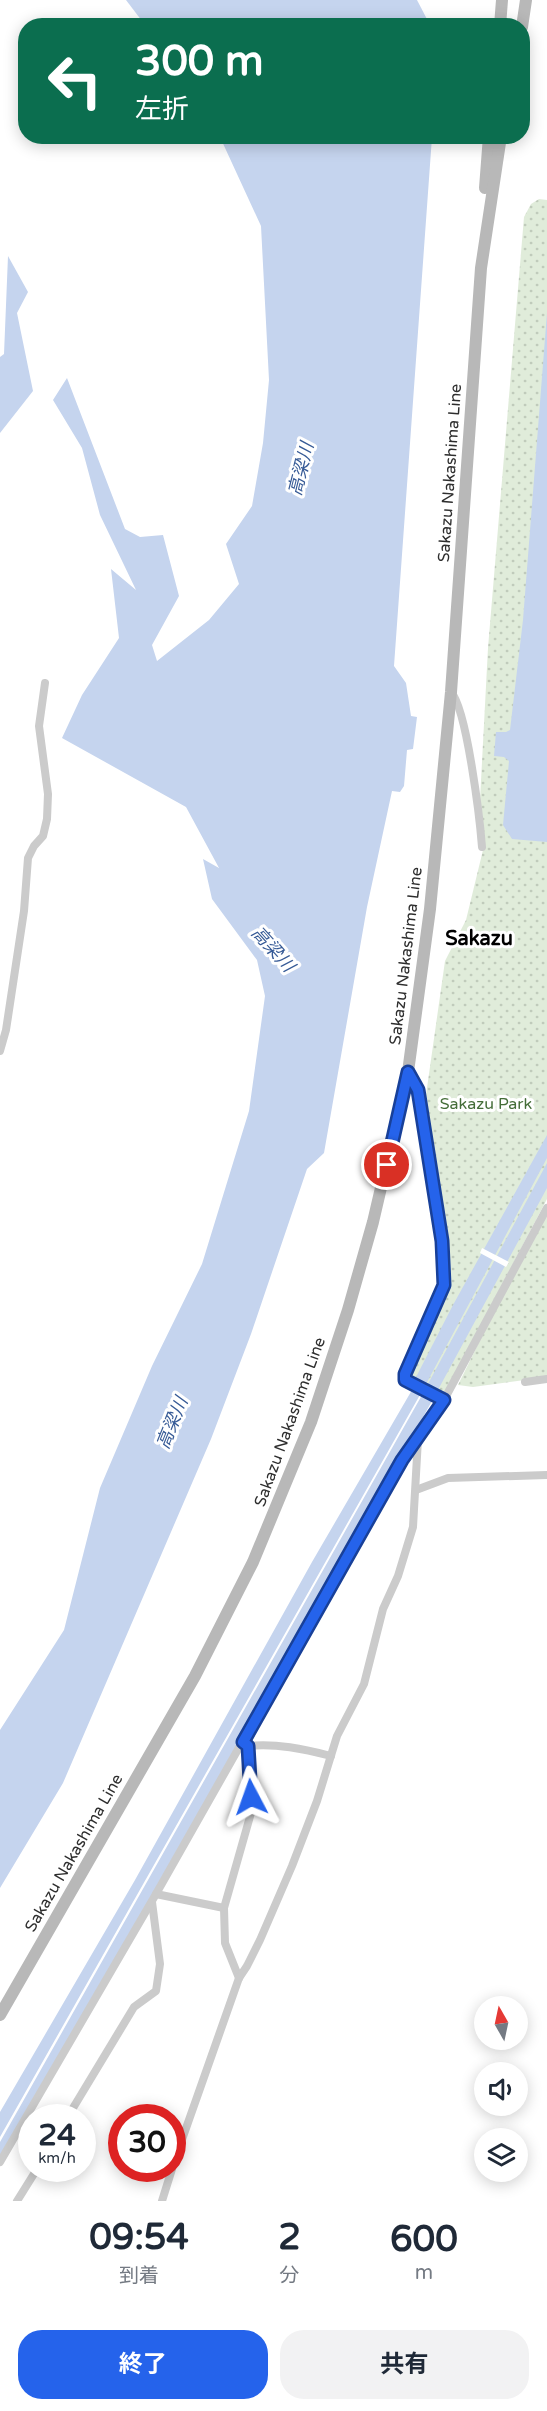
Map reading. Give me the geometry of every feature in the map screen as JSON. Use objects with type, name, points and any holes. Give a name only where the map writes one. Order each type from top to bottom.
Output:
[{"type":"main road","points":[[501,18],[502,0]]},
{"type":"main road","points":[[523,18],[526,0]]},
{"type":"main road","points":[[483,252],[488,144]]},
{"type":"main road","name":"Sakazu Nakashima Line","points":[[0,2015],[195,1676],[248,1572],[311,1422],[348,1310],[376,1211],[408,1072],[430,909],[451,692],[483,252],[500,144]]},
{"type":"street","points":[[0,1051],[6,1030],[24,911],[28,858],[34,846],[43,836],[47,819],[48,794],[39,726],[45,683]]},
{"type":"street","points":[[451,692],[457,700],[467,744],[480,817],[482,847]]},
{"type":"street","points":[[408,1072],[418,1090],[445,1272],[444,1285],[405,1374],[405,1380],[441,1399]]},
{"type":"street","points":[[0,2162],[245,1744],[402,1460],[418,1439],[547,1208]]},
{"type":"street","points":[[525,1382],[547,1379]]},
{"type":"street","points":[[186,2128],[239,1978],[260,1940],[292,1866],[317,1801],[337,1736],[364,1684],[383,1609],[398,1576],[413,1527],[418,1439]]},
{"type":"street","points":[[416,1490],[448,1478],[547,1475]]},
{"type":"street","points":[[245,1744],[306,1749],[331,1756]]},
{"type":"street","points":[[239,1978],[225,1943],[224,1908],[251,1813],[245,1744]]},
{"type":"street","points":[[154,1898],[224,1908]]},
{"type":"street","points":[[75,2104],[134,2007],[156,1990],[160,1964],[154,1898]]},
{"type":"street","points":[[17,2201],[29,2182]]},
{"type":"street","points":[[162,2201],[168,2182]]},
{"type":"green space","name":"Sakazu Park","points":[[539,199],[547,200],[547,1199],[445,1393],[440,1395],[408,1376],[446,1287],[425,1102],[445,961],[466,920],[483,850],[480,800],[488,648],[524,217],[531,204]]},
{"type":"green space","points":[[547,1213],[547,1377],[473,1387],[458,1385],[494,1312]]},
{"type":"water","points":[[126,0],[417,0],[426,18],[140,18]]},
{"type":"water","name":"高梁川","points":[[223,144],[431,144],[394,666],[406,683],[411,716],[417,717],[413,749],[407,750],[404,786],[400,792],[392,791],[367,907],[324,1153],[307,1169],[251,1334],[211,1439],[63,1783],[0,1888],[0,1730],[64,1630],[100,1488],[152,1366],[202,1264],[249,1111],[265,996],[257,960],[212,899],[203,859],[219,868],[186,807],[62,738],[82,695],[119,638],[111,569],[136,590],[100,515],[82,448],[53,400],[67,378],[125,529],[140,537],[163,535],[179,596],[152,645],[157,661],[209,620],[239,584],[226,544],[252,506],[263,443],[269,380],[261,226]]},
{"type":"water","points":[[8,256],[28,292],[17,313],[33,391],[0,433],[0,357],[4,354]]},
{"type":"water","points":[[547,313],[547,842],[512,839],[503,825],[509,761],[504,757],[494,756],[496,732],[510,730],[523,620]]},
{"type":"water","points":[[547,1135],[547,1158],[425,1386],[0,2137],[0,2112],[135,1880],[312,1562],[412,1390],[414,1381],[453,1305]]},
{"type":"water","points":[[547,1163],[547,1188],[432,1401],[33,2104],[21,2104],[422,1395]]},
{"type":"water","points":[[18,2110],[18,2131],[0,2163],[0,2142]]},
{"type":"pier","points":[[482,1248],[509,1262],[506,1267],[480,1253]]},
{"type":"district","name":"Sakazu","points":[[479,939]]},
{"type":"route","points":[[251,1797],[248,1746],[243,1742],[402,1460],[444,1400],[405,1380],[405,1374],[444,1285],[445,1272],[418,1090],[408,1072],[387,1165]]}]
